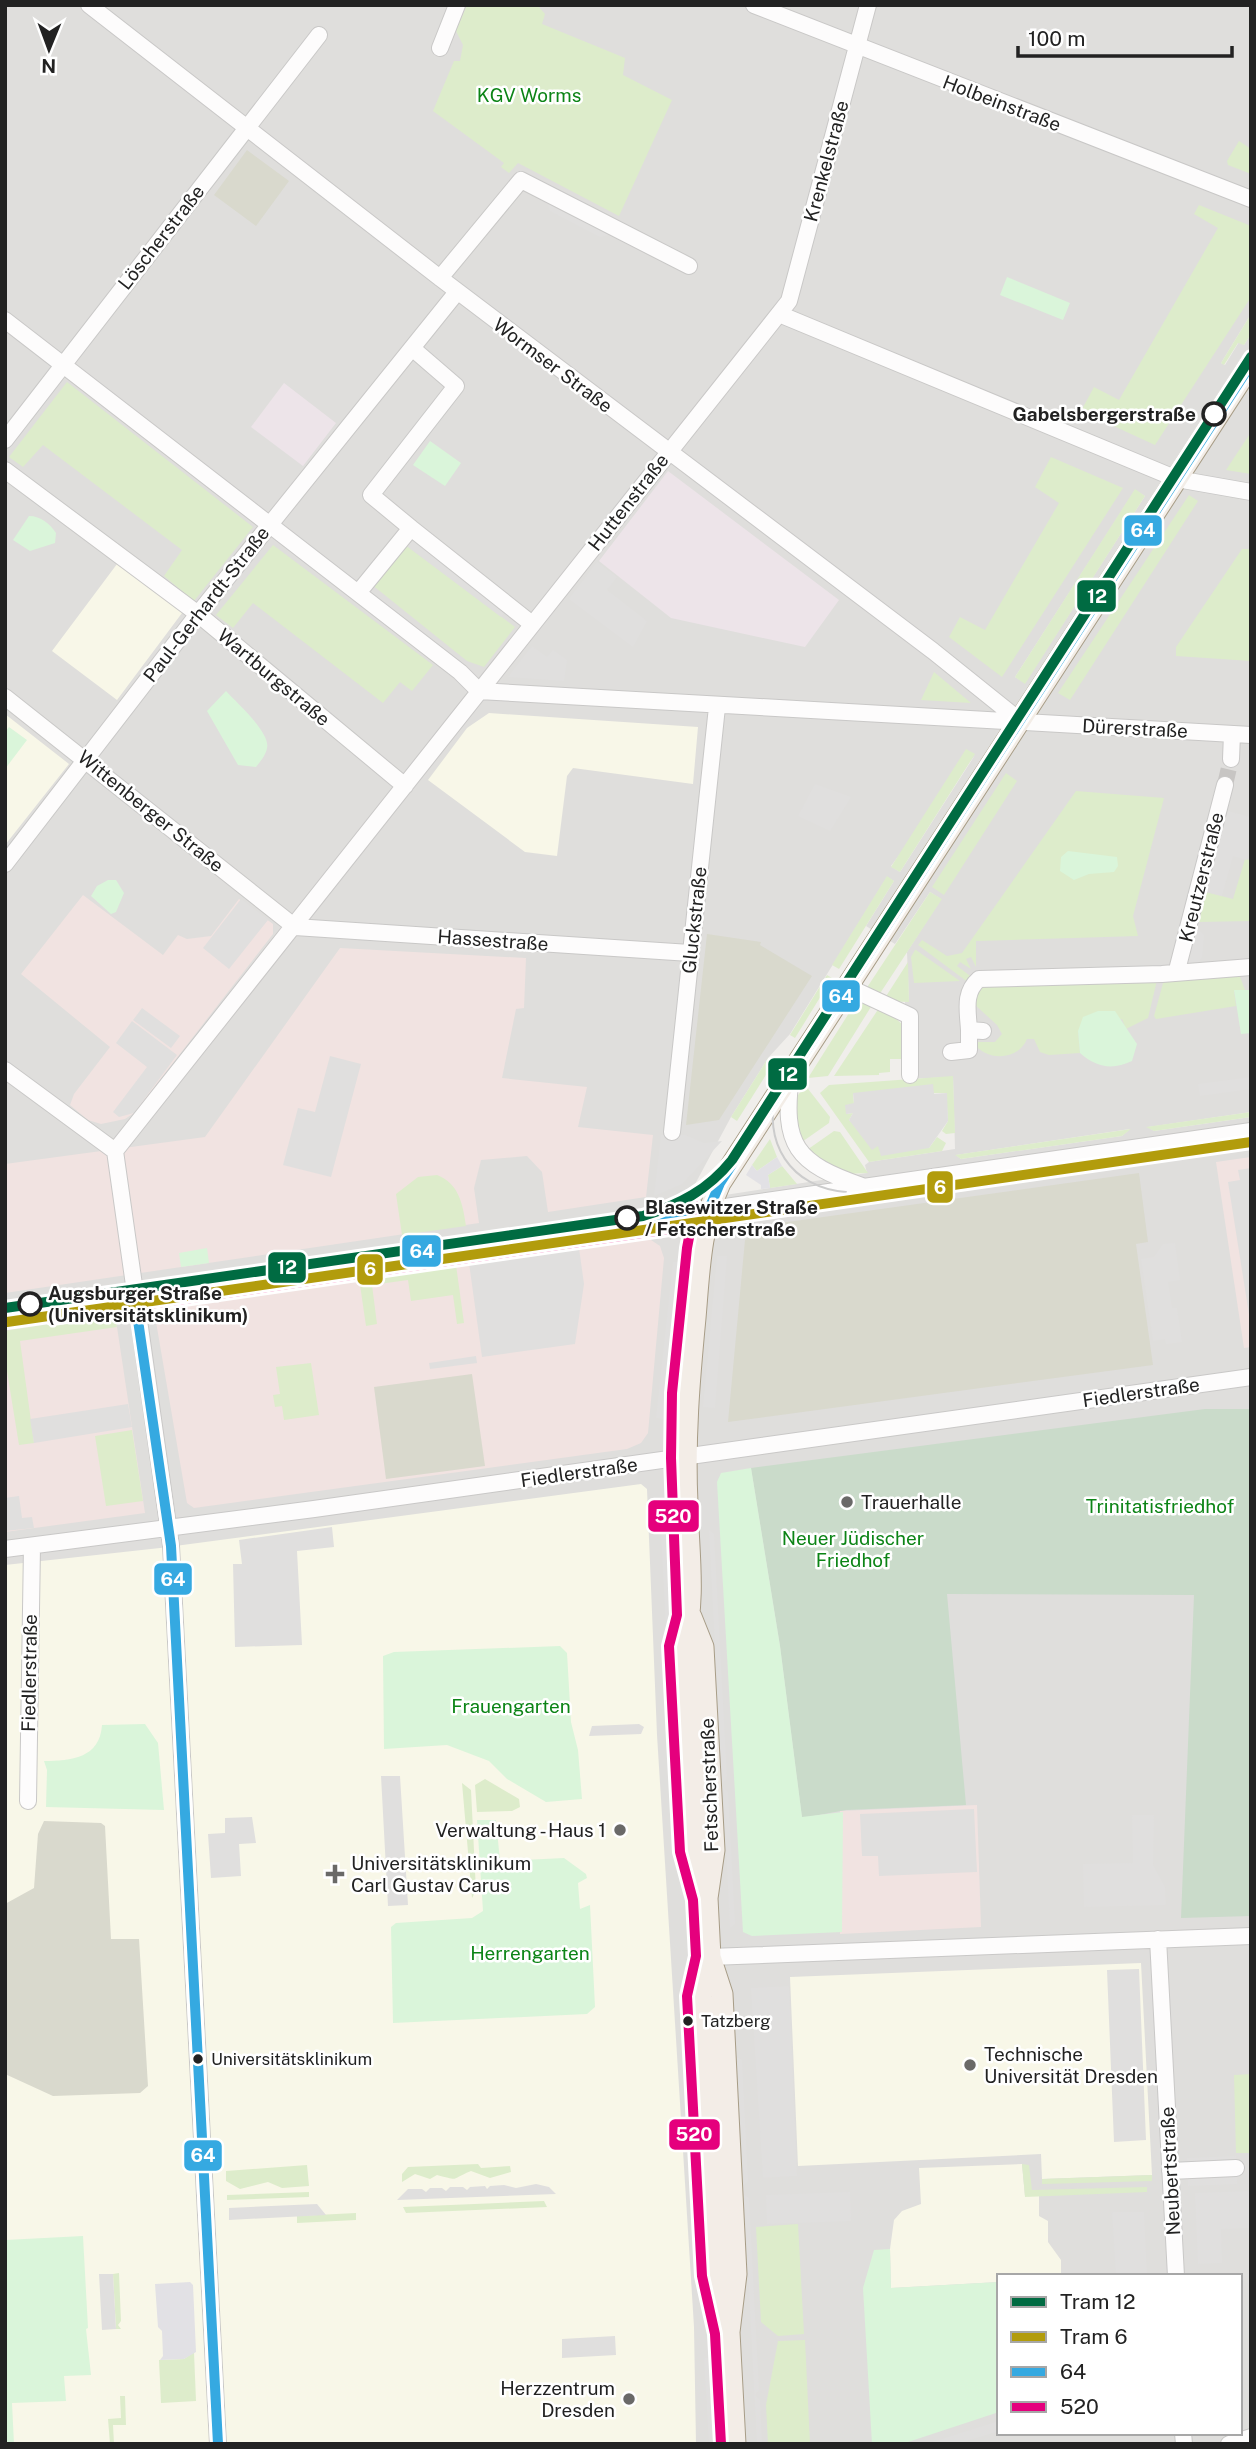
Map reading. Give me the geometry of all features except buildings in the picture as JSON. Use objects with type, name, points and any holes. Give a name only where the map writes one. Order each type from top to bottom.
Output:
[{"type":"main road","points":[[709,1209],[720,1183],[1251,364]]},
{"type":"main road","name":"Fetscherstraße","points":[[709,1209],[701,1249],[686,1394],[685,1457],[691,1617],[703,1647],[714,1850],[707,1898],[710,1957]]},
{"type":"main road","points":[[710,1957],[722,1993],[727,2090],[736,2274],[729,2332],[735,2444]]},
{"type":"street","name":"Wormser Straße","points":[[89,5],[457,292],[933,651],[1020,722]]},
{"type":"street","points":[[440,48],[457,5]]},
{"type":"street","name":"Holbeinstraße","points":[[754,5],[1251,199]]},
{"type":"street","name":"Krenkelstraße","points":[[779,314],[789,301],[868,5]]},
{"type":"street","name":"Löscherstraße","points":[[5,440],[319,36]]},
{"type":"street","points":[[440,278],[521,180],[690,266]]},
{"type":"street","name":"Paul-Gerhardt-Straße","points":[[5,864],[198,614],[457,292]]},
{"type":"street","points":[[779,314],[1177,479],[1251,492]]},
{"type":"street","name":"Huttenstraße","points":[[115,1151],[295,927],[667,451],[779,314]]},
{"type":"street","points":[[5,320],[460,672],[479,691]]},
{"type":"street","points":[[412,348],[456,386],[371,495],[532,624]]},
{"type":"street","name":"Wartburgstraße","points":[[5,470],[198,614],[405,786]]},
{"type":"street","points":[[358,593],[411,528]]},
{"type":"street","name":"Dürerstraße","points":[[479,691],[717,707],[1251,735]]},
{"type":"street","name":"Wittenberger Straße","points":[[5,697],[295,927]]},
{"type":"street","name":"Gluckstraße","points":[[672,1132],[717,707]]},
{"type":"street","points":[[1231,759],[1232,734]]},
{"type":"street","name":"Kreutzerstraße","points":[[1177,970],[1225,785]]},
{"type":"street","name":"Hassestraße","points":[[295,927],[690,953]]},
{"type":"street","points":[[951,1052],[969,1051],[976,1031],[967,998],[970,987],[979,979],[1162,974],[1177,970],[1251,967]]},
{"type":"street","points":[[848,987],[909,1016],[910,1075]]},
{"type":"street","points":[[5,1070],[115,1151],[168,1529],[198,2020],[218,2444]]},
{"type":"street","points":[[791,1074],[788,1114],[797,1150],[822,1171],[864,1187]]},
{"type":"street","points":[[5,1311],[1251,1131]]},
{"type":"street","name":"Fiedlerstraße","points":[[5,1549],[168,1529],[1251,1377]]},
{"type":"street","name":"Fiedlerstraße","points":[[28,1801],[32,1546]]},
{"type":"street","points":[[710,1957],[1251,1936]]},
{"type":"street","name":"Neubertstraße","points":[[1158,1940],[1176,2274]]},
{"type":"street","points":[[1170,2171],[1236,2168]]},
{"type":"street","points":[[1229,2444],[1251,2437]]},
{"type":"shaded area","points":[[5,5],[1251,5],[1251,314],[1221,363],[1225,365],[1239,342],[1244,345],[1251,334],[1251,1112],[1148,1127],[1154,1131],[1251,1117],[1251,2444],[5,2444]],"holes":[[[1135,490],[1145,496],[1025,683],[1015,677]],[[975,755],[900,872],[891,866]],[[887,877],[894,881],[866,926],[895,944],[930,892],[941,899],[907,952],[909,1001],[905,1002],[906,1038],[902,1039],[902,1046],[907,1079],[953,1077],[955,1149],[869,1162],[865,1165],[867,1173],[686,1201],[731,1117],[768,1058],[790,1034]],[[1130,1129],[1122,1136],[961,1159],[956,1155]]]},
{"type":"shaded area","points":[[247,150],[289,181],[256,226],[214,195]]},
{"type":"shaded area","points":[[545,197],[616,233],[600,237],[550,211]]},
{"type":"shaded area","points":[[284,383],[336,423],[303,466],[251,427]]},
{"type":"shaded area","points":[[668,471],[839,600],[805,647],[671,618],[599,561]]},
{"type":"shaded area","points":[[412,541],[421,543],[507,609],[501,617],[404,544]]},
{"type":"shaded area","points":[[120,560],[185,609],[117,700],[52,651]]},
{"type":"shaded area","points":[[597,562],[617,577],[607,590],[647,621],[633,647],[569,599]]},
{"type":"shaded area","points":[[532,646],[547,657],[553,650],[567,660],[564,681],[508,677]]},
{"type":"shaded area","points":[[489,713],[698,727],[693,784],[573,768],[567,776],[557,856],[525,852],[428,780],[467,728]]},
{"type":"shaded area","points":[[5,714],[69,764],[5,845]]},
{"type":"shaded area","points":[[815,784],[851,797],[830,831],[798,816]]},
{"type":"shaded area","points":[[1228,811],[1250,817],[1247,860],[1233,856],[1222,896],[1206,892]]},
{"type":"shaded area","points":[[83,895],[163,955],[178,935],[187,939],[211,936],[239,899],[273,924],[273,934],[134,1113],[125,1119],[101,1124],[88,1120],[70,1105],[74,1094],[110,1047],[21,974]]},
{"type":"shaded area","points":[[241,899],[268,920],[229,969],[203,948]]},
{"type":"shaded area","points":[[1197,928],[1204,935],[1202,957],[1197,965],[1187,966]]},
{"type":"shaded area","points":[[707,934],[761,942],[760,945],[812,976],[719,1120],[686,1125]]},
{"type":"shaded area","points":[[340,948],[526,958],[524,1008],[516,1009],[502,1078],[587,1087],[578,1127],[653,1135],[646,1197],[548,1212],[542,1172],[527,1156],[481,1160],[474,1188],[479,1223],[5,1293],[5,1164],[205,1137]]},
{"type":"shaded area","points":[[142,1008],[180,1036],[171,1048],[133,1020]]},
{"type":"shaded area","points":[[132,1021],[177,1055],[134,1113],[119,1117],[113,1112],[147,1067],[116,1043]]},
{"type":"shaded area","points":[[330,1056],[361,1064],[331,1177],[283,1165],[298,1108],[315,1112]]},
{"type":"shaded area","points":[[1251,1077],[1251,1089],[1200,1096],[1198,1084]]},
{"type":"shaded area","points":[[933,1084],[934,1094],[947,1093],[948,1121],[929,1148],[881,1156],[878,1146],[872,1150],[849,1120],[853,1113],[846,1114],[845,1105],[854,1103],[853,1093]]},
{"type":"shaded area","points":[[661,1135],[685,1135],[704,1143],[722,1141],[682,1184],[654,1196]]},
{"type":"shaded area","points":[[777,1157],[782,1166],[768,1175],[770,1188],[761,1189],[761,1185],[746,1175],[752,1165],[757,1171]]},
{"type":"shaded area","points":[[1251,1157],[1251,1347],[1244,1348],[1216,1162]]},
{"type":"shaded area","points":[[1251,1168],[1251,1327],[1228,1182],[1240,1180],[1238,1170]]},
{"type":"shaded area","points":[[1139,1173],[1148,1242],[1136,1244],[1153,1365],[728,1422],[745,1240],[751,1236],[752,1227]]},
{"type":"shaded area","points":[[634,1240],[651,1240],[660,1246],[664,1258],[648,1433],[641,1443],[627,1449],[194,1508],[187,1503],[155,1316],[159,1310]]},
{"type":"shaded area","points":[[1175,1243],[1180,1280],[1168,1282],[1172,1308],[1177,1308],[1182,1342],[1166,1344],[1165,1339],[1153,1341],[1141,1259],[1154,1257],[1163,1244]]},
{"type":"shaded area","points":[[579,1248],[584,1284],[575,1344],[482,1357],[469,1263]]},
{"type":"shaded area","points":[[717,1256],[727,1256],[715,1408],[703,1407]]},
{"type":"shaded area","points":[[673,1262],[685,1262],[670,1420],[656,1418]]},
{"type":"shaded area","points":[[108,1314],[115,1319],[117,1327],[145,1513],[5,1532],[5,1331]]},
{"type":"shaded area","points":[[476,1356],[477,1363],[430,1369],[429,1363]]},
{"type":"shaded area","points":[[472,1374],[485,1466],[386,1479],[374,1387]]},
{"type":"shaded area","points":[[128,1404],[132,1427],[34,1443],[30,1419]]},
{"type":"shaded area","name":"Universitätsklinikum Carl Gustav Carus","points":[[641,1484],[647,1489],[657,1735],[694,2327],[696,2444],[5,2444],[5,1565],[160,1548]]},
{"type":"shaded area","points":[[19,1496],[22,1518],[32,1517],[34,1528],[5,1531],[5,1498]]},
{"type":"shaded area","points":[[664,1509],[684,1895],[680,1895],[660,1514]]},
{"type":"shaded area","points":[[332,1527],[334,1547],[297,1551],[302,1645],[235,1647],[233,1564],[242,1564],[239,1540]]},
{"type":"shaded area","points":[[709,1530],[714,1534],[727,1778],[722,1784]]},
{"type":"shaded area","points":[[639,1724],[644,1727],[641,1734],[589,1736],[592,1726]]},
{"type":"shaded area","points":[[381,1776],[400,1776],[408,1905],[388,1906]]},
{"type":"shaded area","points":[[723,1787],[728,1792],[735,1924],[730,1928]]},
{"type":"shaded area","points":[[977,1805],[981,1927],[840,1934],[840,1811]]},
{"type":"shaded area","points":[[974,1809],[977,1872],[879,1876],[878,1856],[862,1856],[860,1814]]},
{"type":"shaded area","points":[[1132,1815],[1154,1815],[1153,1865],[1165,1887],[1166,1905],[1084,1907],[1083,1864],[1133,1863]]},
{"type":"shaded area","points":[[252,1817],[256,1843],[239,1844],[241,1876],[211,1878],[208,1834],[225,1833],[225,1818]]},
{"type":"shaded area","points":[[44,1821],[101,1823],[105,1826],[111,1939],[139,1939],[148,2086],[140,2093],[53,2096],[5,2074],[5,1904],[34,1888],[38,1834]]},
{"type":"shaded area","name":"Technische Universität Dresden","points":[[1141,1963],[1152,2175],[1042,2179],[1041,2154],[798,2166],[790,1977]]},
{"type":"shaded area","points":[[1139,1969],[1146,2140],[1114,2142],[1107,1970]]},
{"type":"shaded area","points":[[789,1986],[797,2176],[763,2178],[751,1988]]},
{"type":"shaded area","points":[[686,2016],[691,2016],[703,2237],[698,2233]]},
{"type":"shaded area","points":[[737,2057],[742,2060],[748,2181],[744,2185]]},
{"type":"shaded area","points":[[1236,2156],[1237,2184],[1188,2186],[1187,2158]]},
{"type":"shaded area","points":[[1022,2164],[1025,2196],[1039,2196],[1039,2216],[1048,2221],[1048,2242],[1061,2260],[1061,2274],[997,2274],[997,2282],[891,2288],[890,2249],[894,2220],[902,2211],[921,2204],[919,2168]]},
{"type":"shaded area","points":[[536,2184],[549,2187],[556,2194],[397,2200],[408,2189],[422,2189],[426,2192],[430,2188],[442,2188],[446,2191],[450,2187],[463,2187],[467,2190],[470,2187],[485,2186],[487,2189],[490,2186],[504,2185],[516,2188]]},
{"type":"shaded area","points":[[1251,2191],[1251,2228],[1221,2229],[1222,2263],[1198,2264],[1195,2193]]},
{"type":"shaded area","points":[[850,2192],[851,2221],[767,2224],[766,2195]]},
{"type":"shaded area","points":[[744,2195],[749,2198],[759,2390],[755,2395],[760,2400],[762,2444],[757,2444]]},
{"type":"shaded area","points":[[317,2204],[326,2215],[229,2220],[229,2208]]},
{"type":"shaded area","points":[[1112,2212],[1144,2212],[1147,2274],[1116,2274]]},
{"type":"shaded area","points":[[99,2274],[113,2274],[116,2329],[102,2330]]},
{"type":"shaded area","points":[[190,2282],[193,2285],[196,2352],[184,2359],[160,2360],[163,2356],[162,2331],[158,2327],[155,2284]]},
{"type":"shaded area","points":[[615,2336],[616,2355],[562,2358],[562,2339]]},
{"type":"shaded area","points":[[704,2358],[709,2358],[714,2444],[709,2444]]},
{"type":"shaded area","points":[[997,2422],[997,2432],[957,2444],[926,2444]]},
{"type":"green space","name":"KGV Worms","points":[[467,5],[537,5],[545,14],[542,24],[625,58],[623,75],[672,100],[619,216],[518,163],[509,173],[501,167],[504,163],[433,111],[454,61],[460,61],[463,45],[456,31]]},
{"type":"green space","points":[[1239,141],[1251,149],[1251,174],[1228,165],[1227,161]]},
{"type":"green space","points":[[1199,205],[1251,226],[1251,297],[1155,445],[1081,411],[1094,387],[1119,400],[1218,228],[1194,214]]},
{"type":"green space","points":[[1007,277],[1070,303],[1063,320],[1000,295]]},
{"type":"green space","points":[[1251,314],[1251,334],[1244,345],[1238,343],[1224,365],[1221,363]]},
{"type":"green space","points":[[67,382],[253,527],[194,601],[164,576],[182,550],[43,445],[23,467],[9,457]]},
{"type":"green space","points":[[1251,432],[1251,474],[1226,470]]},
{"type":"green space","points":[[430,441],[461,463],[445,486],[413,465]]},
{"type":"green space","points":[[1051,457],[1123,488],[1002,677],[949,637],[960,617],[985,630],[1059,503],[1035,487]]},
{"type":"green space","points":[[1135,489],[1145,496],[1025,684],[1015,677]]},
{"type":"green space","points":[[1189,495],[1198,501],[1070,700],[1058,693]]},
{"type":"green space","points":[[29,516],[41,519],[51,527],[56,533],[55,543],[30,551],[13,540]]},
{"type":"green space","points":[[404,544],[515,627],[484,667],[467,661],[371,584]]},
{"type":"green space","points":[[273,545],[433,665],[412,691],[400,682],[383,703],[253,603],[233,628],[216,615]]},
{"type":"green space","points":[[1242,549],[1251,549],[1251,661],[1176,656],[1176,647]]},
{"type":"green space","points":[[934,672],[971,703],[921,700]]},
{"type":"green space","points":[[226,691],[264,734],[267,748],[256,767],[238,765],[207,711]]},
{"type":"green space","points":[[9,727],[27,740],[5,769],[5,732]]},
{"type":"green space","points":[[966,749],[975,754],[900,872],[891,867]]},
{"type":"green space","points":[[1006,773],[1017,781],[944,895],[932,887]]},
{"type":"green space","points":[[1076,791],[1164,798],[1133,916],[1138,936],[976,941],[976,967],[971,957],[966,959],[971,969],[960,962],[957,966],[973,978],[969,983],[918,945],[922,940],[947,956],[962,953]]},
{"type":"green space","points":[[1068,851],[1117,857],[1118,866],[1114,872],[1089,874],[1074,880],[1060,871],[1061,857]]},
{"type":"green space","points":[[1245,859],[1251,860],[1251,921],[1198,922],[1206,892],[1233,899]]},
{"type":"green space","points":[[887,876],[894,881],[839,969],[832,965]]},
{"type":"green space","points":[[108,880],[116,880],[124,893],[116,912],[111,914],[91,896],[97,886]]},
{"type":"green space","points":[[930,892],[942,899],[877,998],[864,992]]},
{"type":"green space","points":[[915,950],[960,981],[914,983],[911,957]]},
{"type":"green space","points":[[908,962],[909,1002],[883,1001]]},
{"type":"green space","points":[[1237,969],[1245,990],[1234,991],[1236,1006],[1156,1019],[1154,1016],[1165,976]]},
{"type":"green space","points":[[827,975],[832,978],[795,1038],[790,1035]]},
{"type":"green space","points":[[1158,976],[1148,1018],[1126,1029],[1122,1019],[1078,1031],[1080,1053],[1049,1055],[1040,1052],[1034,1039],[1027,1039],[1017,1052],[993,1056],[979,1049],[973,1042],[995,1042],[1002,1034],[997,1025],[973,1003],[978,984]]},
{"type":"green space","points":[[1234,990],[1251,990],[1251,1033],[1241,1034]]},
{"type":"green space","points":[[861,994],[874,1002],[828,1076],[808,1078]]},
{"type":"green space","points":[[881,1005],[905,1027],[902,1045],[906,1059],[890,1059],[890,1072],[879,1075],[834,1076]]},
{"type":"green space","points":[[1098,1011],[1115,1011],[1137,1044],[1132,1061],[1118,1066],[1105,1066],[1080,1053],[1078,1031],[1083,1017]]},
{"type":"green space","points":[[768,1058],[774,1062],[737,1121],[731,1117]]},
{"type":"green space","points":[[953,1076],[955,1133],[946,1134],[942,1131],[948,1121],[946,1093],[853,1094],[854,1104],[846,1114],[853,1113],[849,1120],[878,1146],[929,1148],[937,1137],[946,1143],[942,1151],[869,1162],[820,1093],[829,1085]]},
{"type":"green space","points":[[805,1085],[830,1117],[829,1123],[799,1144],[794,1101]]},
{"type":"green space","points":[[1251,1112],[1251,1117],[1154,1131],[1146,1127]]},
{"type":"green space","points":[[1131,1129],[1122,1136],[961,1159],[955,1155]]},
{"type":"green space","points":[[834,1131],[840,1132],[868,1173],[846,1174],[804,1152]]},
{"type":"green space","points":[[770,1139],[777,1157],[757,1171],[752,1165]]},
{"type":"green space","points":[[782,1166],[797,1184],[770,1188],[768,1175]]},
{"type":"green space","points":[[437,1175],[450,1183],[459,1196],[466,1226],[402,1235],[396,1194],[418,1177]]},
{"type":"green space","points":[[207,1248],[209,1263],[181,1267],[179,1253]]},
{"type":"green space","points":[[456,1265],[464,1323],[457,1324],[453,1295],[411,1301],[408,1280],[372,1285],[377,1324],[366,1326],[359,1278]]},
{"type":"green space","points":[[108,1314],[115,1319],[117,1327],[20,1341],[34,1443],[19,1445],[5,1359],[5,1331]]},
{"type":"green space","points":[[311,1363],[319,1415],[284,1420],[282,1406],[275,1407],[273,1395],[280,1394],[276,1367]]},
{"type":"green space","points":[[1205,1409],[1251,1409],[1251,1916],[1181,1918],[1194,1595],[947,1594],[966,1805],[846,1810],[802,1818],[780,1646],[751,1468]]},
{"type":"green space","points":[[132,1430],[143,1501],[106,1506],[95,1436]]},
{"type":"green space","points":[[751,1468],[780,1646],[802,1817],[843,1812],[842,1932],[752,1936],[743,1932],[717,1482],[721,1473]]},
{"type":"green space","name":"Frauengarten","points":[[560,1646],[567,1653],[571,1722],[578,1750],[582,1799],[546,1802],[507,1779],[489,1761],[447,1745],[384,1749],[383,1656],[394,1652]]},
{"type":"green space","points":[[145,1724],[158,1743],[164,1810],[46,1807],[47,1770],[44,1761],[74,1758],[90,1751],[96,1745],[102,1725]]},
{"type":"green space","points":[[485,1779],[519,1799],[520,1807],[512,1811],[477,1812],[475,1785]]},
{"type":"green space","points":[[462,1783],[471,1790],[476,1891],[472,1898]]},
{"type":"green space","name":"Herrengarten","points":[[477,1820],[496,1820],[500,1861],[564,1858],[586,1874],[587,1878],[578,1883],[580,1909],[590,1905],[595,2007],[587,2014],[393,2023],[391,1927],[396,1923],[472,1918],[483,1911]]},
{"type":"green space","points":[[1251,2074],[1251,2153],[1236,2153],[1234,2075]]},
{"type":"green space","points":[[478,2164],[481,2168],[510,2166],[511,2172],[490,2178],[471,2171],[455,2179],[437,2175],[430,2179],[415,2174],[402,2182],[402,2174],[408,2167]]},
{"type":"green space","points":[[1022,2164],[1029,2165],[1032,2190],[1147,2187],[1147,2192],[1025,2197]]},
{"type":"green space","points":[[307,2165],[309,2186],[282,2188],[268,2182],[240,2189],[226,2181],[226,2171]]},
{"type":"green space","points":[[1152,2175],[1152,2181],[1042,2184],[1042,2179]]},
{"type":"green space","points":[[309,2192],[309,2197],[227,2200],[227,2195]]},
{"type":"green space","points":[[544,2201],[547,2207],[406,2213],[403,2207]]},
{"type":"green space","points":[[356,2213],[356,2220],[297,2223],[297,2216]]},
{"type":"green space","points":[[798,2224],[804,2334],[778,2336],[761,2322],[756,2227]]},
{"type":"green space","points":[[83,2236],[86,2329],[91,2375],[64,2376],[66,2401],[12,2403],[14,2444],[5,2444],[5,2240]]},
{"type":"green space","points":[[890,2249],[891,2288],[997,2282],[997,2413],[902,2444],[872,2444],[863,2288],[874,2250]]},
{"type":"green space","points":[[119,2273],[121,2321],[118,2325],[121,2329],[116,2329],[113,2274]]},
{"type":"green space","points":[[805,2340],[810,2444],[768,2444],[766,2405],[778,2341]]},
{"type":"green space","points":[[194,2352],[196,2401],[161,2403],[159,2360],[184,2359]]},
{"type":"green space","points":[[120,2396],[125,2396],[126,2425],[113,2425],[114,2444],[110,2444],[108,2419],[121,2418]]},
{"type":"tunnel","points":[[1225,785],[1231,759]]},
{"type":"tram line","name":"12","points":[[5,1308],[643,1216],[669,1207],[703,1188],[732,1160],[1251,357]]},
{"type":"tram line","points":[[777,1089],[773,1127],[777,1144],[785,1159],[796,1172],[810,1182],[827,1189],[846,1192]]},
{"type":"tram line","name":"6","points":[[7,1322],[1251,1142]]},
{"type":"transit line","name":"64","points":[[709,1209],[720,1183],[1251,364]]},
{"type":"transit line","name":"520","points":[[695,1206],[687,1248],[672,1393],[671,1458],[677,1615],[669,1646],[680,1852],[693,1900],[696,1956],[687,1996],[702,2276],[715,2334],[721,2444]]},
{"type":"transit line","name":"64","points":[[134,1293],[709,1209]]},
{"type":"transit line","name":"520","points":[[52,1318],[711,1223]]},
{"type":"transit line","name":"64","points":[[134,1293],[171,1546],[218,2444]]},
{"type":"place","name":"Gabelsbergerstraße","points":[[1214,414]]},
{"type":"place","name":"Blasewitzer Straße / Fetscherstraße","points":[[627,1218]]},
{"type":"place","name":"Augsburger Straße (Universitätsklinikum)","points":[[30,1304]]},
{"type":"place","name":"Trauerhalle","points":[[847,1502]]},
{"type":"place","name":"Verwaltung - Haus 1","points":[[620,1830]]},
{"type":"place","name":"Universitätsklinikum Carl Gustav Carus","points":[[335,1874]]},
{"type":"place","name":"Tatzberg","points":[[688,2021]]},
{"type":"place","name":"Universitätsklinikum","points":[[198,2059]]},
{"type":"place","name":"Technische Universität Dresden","points":[[970,2065]]},
{"type":"place","name":"Herzzentrum Dresden","points":[[629,2399]]},
{"type":"park label","name":"Trinitatisfriedhof","points":[[1160,1506]]},
{"type":"park label","name":"Neuer Jüdischer Friedhof","points":[[853,1549]]}]
